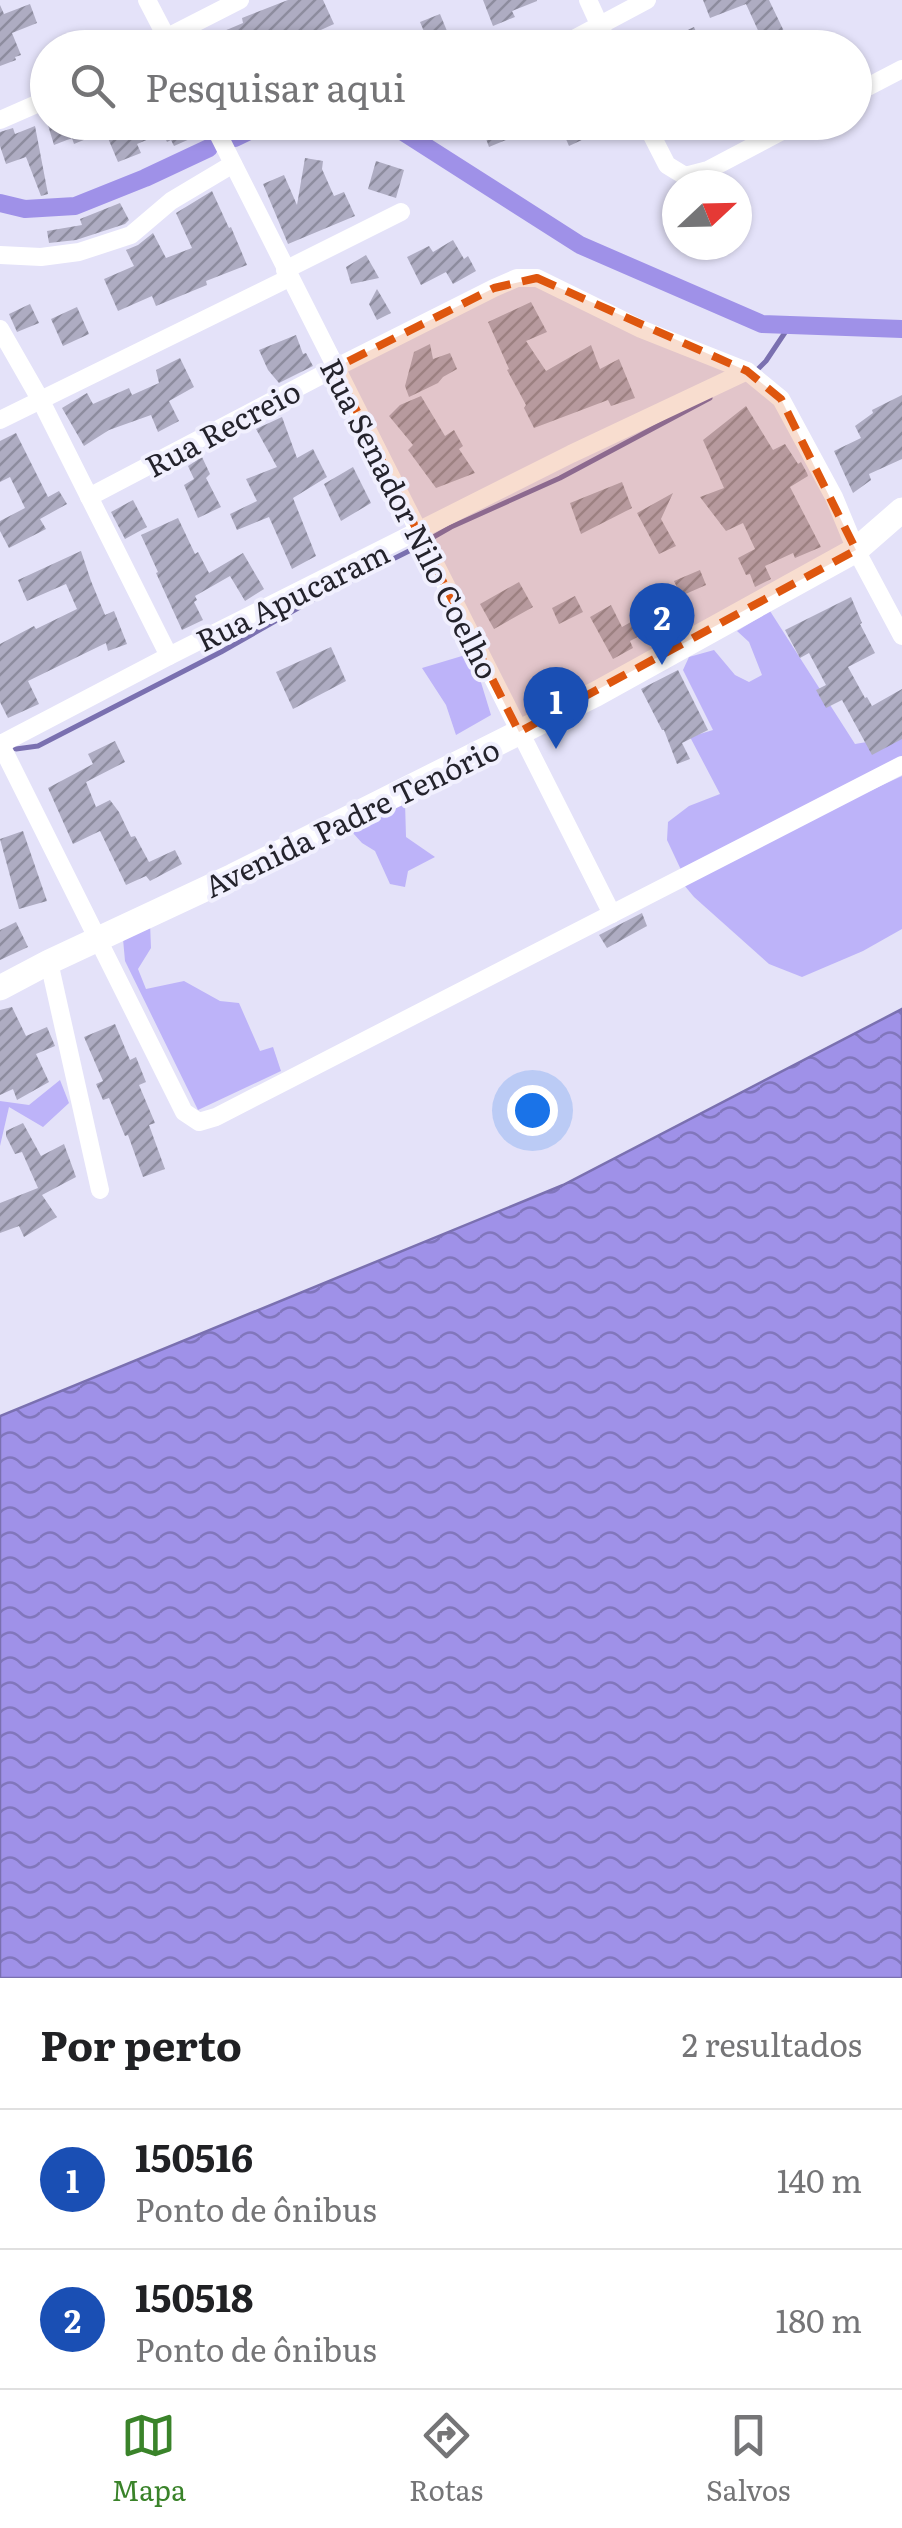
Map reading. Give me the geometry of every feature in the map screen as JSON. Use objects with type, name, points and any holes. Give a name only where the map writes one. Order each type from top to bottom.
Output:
[{"type":"main road","name":"Avenida Padre Tenório","points":[[0,988],[596,694],[856,550],[902,510]]},
{"type":"street","points":[[147,0],[163,30]]},
{"type":"street","points":[[189,30],[240,0]]},
{"type":"street","points":[[588,0],[602,30]]},
{"type":"street","points":[[592,30],[648,0]]},
{"type":"street","points":[[872,85],[902,69]]},
{"type":"street","points":[[0,120],[30,107]]},
{"type":"street","name":"Rua Senador Nilo Coelho","points":[[221,140],[612,914]]},
{"type":"street","points":[[654,140],[667,165],[685,176],[708,170],[765,140]]},
{"type":"street","points":[[0,255],[40,258],[79,252],[131,235],[171,201],[233,164]]},
{"type":"street","points":[[0,420],[401,212]]},
{"type":"street","name":"Rua Recreio","points":[[88,497],[518,278],[537,278],[641,329],[748,372]]},
{"type":"street","points":[[0,329],[40,399],[169,656]]},
{"type":"street","points":[[748,372],[781,398],[902,636]]},
{"type":"street","name":"Rua Apucaram","points":[[0,744],[571,454],[748,372]]},
{"type":"street","points":[[0,744],[184,1112],[199,1122],[216,1117],[902,766]]},
{"type":"street","points":[[49,962],[100,1190]]},
{"type":"highlighted area","points":[[537,278],[747,371],[781,399],[856,550],[519,732],[335,368],[494,288]]},
{"type":"shaded area","points":[[770,611],[855,744],[902,736],[902,758],[682,872],[667,840],[668,822],[689,806],[720,794],[690,737],[713,730],[683,670],[689,657],[714,650],[735,675],[749,682],[762,675],[749,642],[737,631]]},
{"type":"shaded area","points":[[472,653],[491,715],[456,735],[446,705],[422,668]]},
{"type":"shaded area","points":[[902,776],[902,929],[863,951],[802,977],[769,964],[679,879]]},
{"type":"shaded area","points":[[405,802],[406,837],[435,857],[408,871],[405,887],[390,884],[375,851],[353,833],[358,822]]},
{"type":"shaded area","points":[[150,923],[151,948],[138,969],[146,989],[184,981],[220,1001],[239,1003],[260,1051],[273,1047],[281,1071],[198,1110],[125,961],[123,939]]},
{"type":"shaded area","points":[[60,1080],[69,1103],[43,1127],[9,1107],[0,1146],[0,1101],[29,1105]]},
{"type":"water","points":[[902,1009],[902,1978],[0,1978],[0,1416],[563,1185]]},
{"type":"building","points":[[288,0],[323,0],[334,24],[321,30],[226,30],[243,23],[242,18]]},
{"type":"building","points":[[483,0],[537,1],[512,11],[515,17],[493,26]]},
{"type":"building","points":[[703,0],[769,0],[783,30],[758,30],[746,4],[710,18]]},
{"type":"building","points":[[30,4],[37,23],[12,33],[21,55],[0,66],[0,5],[4,14]]},
{"type":"building","points":[[440,14],[447,30],[423,30],[420,22]]},
{"type":"building","points":[[13,128],[15,134],[30,128],[30,140],[38,140],[48,194],[41,196],[26,157],[6,164],[0,132]]},
{"type":"building","points":[[109,140],[146,140],[137,144],[141,153],[118,162]]},
{"type":"building","points":[[486,140],[506,140],[489,147]]},
{"type":"building","points":[[305,158],[323,161],[322,169],[334,196],[344,192],[355,216],[288,244],[263,184],[284,175],[297,205]]},
{"type":"building","points":[[376,161],[404,170],[396,198],[368,189]]},
{"type":"building","points":[[212,191],[247,265],[156,306],[152,296],[118,311],[104,279],[134,266],[126,250],[153,233],[166,258],[192,248],[176,213]]},
{"type":"building","points":[[120,203],[129,220],[125,224],[76,240],[49,243],[47,231],[82,225],[80,219]]},
{"type":"building","points":[[453,240],[476,271],[453,284],[446,272],[421,285],[407,257],[429,246],[433,252]]},
{"type":"building","points":[[366,255],[379,278],[351,284],[346,267]]},
{"type":"building","points":[[377,289],[391,313],[377,320],[369,304]]},
{"type":"building","points":[[531,302],[547,332],[526,341],[546,371],[591,345],[600,369],[619,359],[635,398],[611,406],[608,400],[534,428],[488,322]]},
{"type":"building","points":[[30,304],[39,323],[17,332],[9,314]]},
{"type":"building","points":[[77,307],[89,334],[63,346],[51,319]]},
{"type":"building","points":[[296,335],[313,366],[279,383],[259,350]]},
{"type":"building","points":[[430,344],[433,359],[450,353],[457,369],[409,397],[405,386],[414,352]]},
{"type":"building","points":[[180,358],[194,387],[169,401],[179,421],[158,432],[151,415],[109,430],[84,446],[62,408],[87,393],[93,404],[129,388],[132,395],[159,383],[156,370]]},
{"type":"building","points":[[902,395],[902,459],[869,474],[871,480],[853,493],[834,451],[861,438],[855,426],[872,410]]},
{"type":"building","points":[[421,396],[445,436],[454,430],[463,446],[459,449],[475,473],[436,488],[408,450],[413,445],[389,416],[400,405]]},
{"type":"building","points":[[746,406],[773,450],[785,444],[807,473],[790,487],[821,547],[795,558],[793,553],[765,566],[771,579],[755,587],[738,558],[755,549],[743,523],[726,531],[700,497],[724,488],[703,440]]},
{"type":"building","points":[[282,417],[297,458],[313,449],[327,477],[293,498],[316,556],[292,569],[269,517],[237,530],[230,514],[257,501],[246,479],[277,467],[256,429]]},
{"type":"building","points":[[16,433],[48,497],[59,491],[67,504],[40,519],[46,529],[9,548],[0,531],[0,521],[25,508],[10,477],[0,482],[0,441]]},
{"type":"building","points":[[202,457],[210,474],[206,478],[221,507],[198,518],[184,485],[194,479],[188,466]]},
{"type":"building","points":[[353,467],[371,503],[341,521],[324,484]]},
{"type":"building","points":[[622,482],[632,508],[581,534],[570,503]]},
{"type":"building","points":[[673,493],[661,519],[676,546],[659,554],[637,513]]},
{"type":"building","points":[[133,500],[147,527],[125,539],[111,512]]},
{"type":"building","points":[[178,518],[209,573],[243,553],[264,589],[245,601],[230,576],[195,596],[203,620],[182,630],[141,535]]},
{"type":"building","points":[[81,551],[105,615],[114,611],[127,644],[108,651],[106,643],[28,681],[39,704],[8,718],[0,702],[0,644],[77,609],[66,584],[27,601],[18,580]]},
{"type":"building","points":[[700,570],[706,585],[681,596],[674,581]]},
{"type":"building","points":[[519,582],[533,607],[494,629],[480,604]]},
{"type":"building","points":[[575,596],[583,612],[559,624],[552,608]]},
{"type":"building","points":[[851,597],[875,653],[848,667],[865,698],[872,706],[902,689],[902,739],[872,755],[842,700],[826,708],[816,690],[826,685],[809,653],[800,658],[785,630]]},
{"type":"building","points":[[611,605],[622,627],[652,610],[660,625],[630,641],[633,648],[613,659],[590,617]]},
{"type":"building","points":[[331,647],[346,681],[293,709],[276,672]]},
{"type":"building","points":[[678,670],[708,730],[682,743],[690,759],[677,764],[641,689]]},
{"type":"building","points":[[115,741],[125,762],[86,782],[96,807],[110,800],[149,862],[175,850],[182,864],[150,881],[146,876],[126,885],[100,831],[73,844],[48,788],[93,764],[88,754]]},
{"type":"building","points":[[23,831],[47,901],[19,909],[0,839]]},
{"type":"building","points":[[642,913],[647,926],[607,948],[599,935]]},
{"type":"building","points":[[16,922],[28,947],[0,960],[0,930]]},
{"type":"building","points":[[12,1007],[26,1036],[47,1027],[55,1046],[36,1054],[49,1082],[17,1100],[13,1089],[0,1095],[0,1010]]},
{"type":"building","points":[[115,1024],[130,1060],[136,1057],[146,1082],[139,1085],[155,1123],[149,1125],[165,1169],[143,1177],[128,1135],[125,1136],[109,1098],[103,1100],[96,1084],[103,1081],[84,1037]]},
{"type":"building","points":[[23,1123],[41,1156],[64,1144],[76,1177],[42,1195],[57,1217],[24,1237],[19,1226],[0,1233],[0,1203],[38,1188],[22,1152],[15,1154],[6,1136],[6,1131]]},
{"type":"waterway","points":[[416,140],[580,245],[762,324],[902,329]]},
{"type":"waterway","points":[[0,203],[25,209],[75,206],[209,148]]},
{"type":"waterway","points":[[754,373],[790,325]]},
{"type":"waterway","points":[[430,539],[560,478],[710,398]]},
{"type":"waterway","points":[[7,746],[38,746],[421,545]]},
{"type":"place","name":"150518","points":[[662,665]]},
{"type":"place","name":"150516","points":[[556,749]]}]
